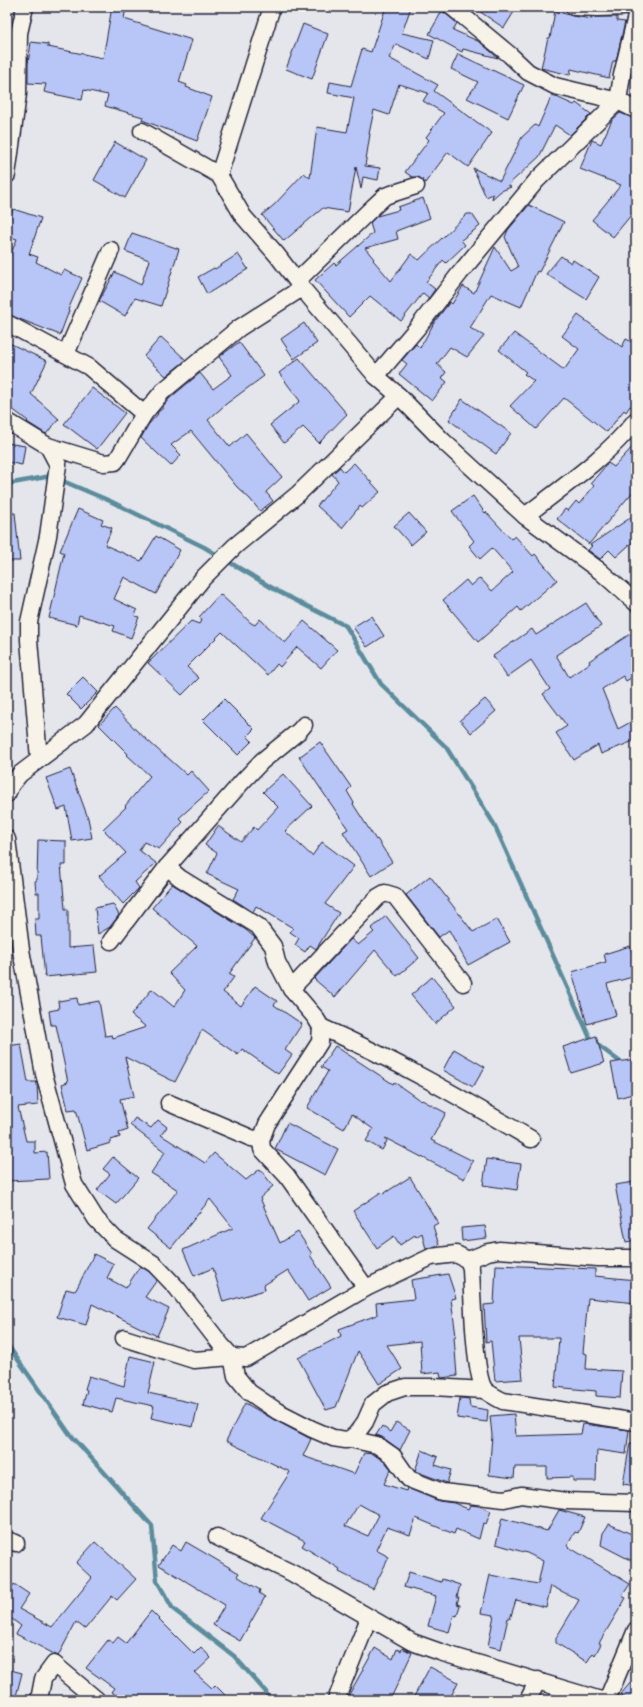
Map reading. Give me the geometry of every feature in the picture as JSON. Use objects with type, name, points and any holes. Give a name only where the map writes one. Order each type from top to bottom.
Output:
[{"type":"street","points":[[7,175],[18,94],[20,33],[25,7]]},
{"type":"street","points":[[219,174],[272,7]]},
{"type":"street","points":[[452,7],[510,55],[528,72],[555,86],[618,101],[636,110]]},
{"type":"street","points":[[574,7],[620,7]]},
{"type":"street","points":[[376,376],[418,327],[460,273],[537,180],[618,101],[622,75],[636,16]]},
{"type":"street","points":[[142,131],[219,174],[243,216],[376,376],[399,396],[443,441],[525,516],[600,571],[636,603]]},
{"type":"street","points":[[7,421],[48,446],[104,463],[114,462],[118,458],[144,414],[163,392],[239,328],[300,285],[368,211],[385,196],[416,186]]},
{"type":"street","points":[[66,354],[111,250]]},
{"type":"street","points":[[7,324],[89,367],[144,414]]},
{"type":"street","points":[[7,794],[11,785],[20,774],[86,724],[203,578],[235,546],[298,494],[399,396]]},
{"type":"street","points":[[525,516],[583,471],[626,432],[636,420]]},
{"type":"street","points":[[39,759],[29,640],[29,622],[48,536],[58,465],[48,446]]},
{"type":"street","points":[[111,941],[167,868],[242,782],[304,725]]},
{"type":"street","points":[[7,839],[8,877],[44,1074],[74,1184],[96,1219],[115,1239],[154,1264],[177,1288],[232,1357],[236,1376],[249,1392],[277,1411],[333,1438],[346,1440],[350,1439],[377,1445],[394,1456],[408,1479],[442,1492],[504,1499],[521,1495],[566,1501],[636,1503]]},
{"type":"street","points":[[167,868],[180,878],[258,926],[273,946],[277,962],[291,989],[315,1017],[321,1027],[320,1042],[268,1124],[261,1140],[262,1149],[287,1176],[366,1288]]},
{"type":"street","points":[[291,989],[378,897],[385,893],[395,896],[463,983]]},
{"type":"street","points":[[321,1027],[344,1037],[440,1087],[531,1138]]},
{"type":"street","points":[[169,1103],[251,1138],[261,1140]]},
{"type":"street","points":[[468,1260],[488,1252],[499,1250],[598,1258],[636,1258]]},
{"type":"street","points":[[124,1338],[194,1360],[232,1357],[246,1358],[366,1288],[431,1257],[456,1254],[468,1260],[471,1268],[476,1356],[480,1382],[485,1390],[503,1401],[636,1422]]},
{"type":"street","points":[[350,1439],[365,1422],[373,1404],[387,1393],[405,1388],[433,1387],[485,1390]]},
{"type":"street","points":[[217,1537],[292,1573],[412,1642],[443,1653],[538,1680],[600,1700]]},
{"type":"street","points":[[336,1700],[369,1618]]},
{"type":"street","points":[[607,1700],[636,1630]]},
{"type":"street","points":[[39,1700],[43,1679],[54,1664],[97,1700]]},
{"type":"street","points":[[528,1700],[538,1680]]},
{"type":"building","points":[[112,7],[126,7],[124,19],[192,40],[179,82],[187,85],[186,87],[212,97],[197,141],[142,120],[143,117],[105,106],[108,95],[84,90],[82,100],[44,92],[46,84],[28,83],[28,64],[31,42],[48,44],[48,47],[103,58]]},
{"type":"building","points":[[386,7],[411,7],[402,33],[434,40],[429,59],[396,44],[389,58],[438,85],[434,91],[492,133],[468,167],[448,152],[425,183],[418,177],[412,177],[405,172],[429,140],[426,137],[444,113],[423,101],[428,93],[399,84],[389,115],[374,110],[365,166],[380,168],[378,180],[363,177],[361,189],[356,167],[348,212],[323,208],[284,241],[262,215],[274,205],[304,173],[310,178],[317,127],[347,132],[354,98],[328,93],[330,82],[351,86],[362,49],[371,52]]},
{"type":"building","points":[[473,7],[517,7],[504,28]]},
{"type":"building","points":[[442,11],[457,23],[453,30],[480,42],[498,58],[463,49],[462,52],[429,34]]},
{"type":"building","points":[[555,11],[592,19],[592,17],[617,17],[617,21],[625,22],[616,61],[613,61],[609,78],[571,69],[570,75],[541,68],[548,38],[550,38]]},
{"type":"building","points":[[303,24],[328,34],[312,79],[286,69]]},
{"type":"building","points":[[458,54],[524,85],[508,118],[467,98],[478,82],[451,69]]},
{"type":"building","points":[[552,95],[574,105],[576,103],[591,114],[570,135],[555,125],[539,157],[508,185],[511,187],[501,191],[492,199],[493,194],[486,197],[473,168],[500,181],[522,137],[535,125],[538,127]]},
{"type":"building","points":[[620,113],[636,119],[636,209],[613,237],[592,220],[621,185],[580,169],[592,140],[601,144],[612,120]]},
{"type":"building","points":[[115,142],[146,160],[125,198],[94,180]]},
{"type":"building","points":[[423,198],[430,218],[396,231],[398,239],[365,248],[391,281],[411,254],[419,260],[467,214],[472,214],[480,226],[461,240],[465,245],[446,263],[443,260],[426,282],[435,289],[429,298],[423,293],[401,321],[370,296],[349,317],[315,280],[334,263],[336,265],[373,233],[370,223],[377,216],[399,210],[398,207]]},
{"type":"building","points":[[529,205],[564,222],[539,272],[537,271],[521,307],[491,294],[470,328],[484,336],[467,357],[450,347],[437,364],[446,372],[442,378],[447,382],[432,401],[399,374],[407,364],[402,360],[416,344],[420,348],[435,321],[450,302],[452,304],[463,286],[474,293],[495,247],[511,271],[518,267],[505,237],[508,230]]},
{"type":"building","points":[[13,209],[41,218],[29,254],[38,257],[36,262],[61,275],[64,270],[82,278],[68,310],[69,311],[60,335],[7,314],[7,263],[17,239],[7,236],[7,228]]},
{"type":"building","points":[[132,233],[179,249],[161,306],[135,298],[125,316],[99,301],[115,272],[141,285],[149,260],[125,251]]},
{"type":"building","points":[[238,254],[248,269],[207,294],[198,277],[214,268],[215,269]]},
{"type":"building","points":[[561,256],[571,263],[573,260],[599,277],[586,299],[546,274]]},
{"type":"building","points":[[578,315],[622,347],[626,339],[636,344],[636,410],[630,406],[626,412],[624,410],[607,432],[564,398],[536,429],[510,406],[534,381],[524,374],[526,372],[499,350],[514,333],[564,370],[579,349],[562,336]]},
{"type":"building","points":[[304,323],[317,343],[294,359],[281,339]]},
{"type":"building","points":[[161,337],[186,360],[166,376],[144,356]]},
{"type":"building","points":[[7,342],[47,361],[31,394],[59,419],[46,434],[27,422],[28,421],[7,405]]},
{"type":"building","points":[[239,342],[264,376],[226,404],[208,420],[230,447],[246,433],[282,477],[266,492],[273,501],[260,511],[237,487],[191,431],[171,445],[181,455],[171,466],[141,438],[148,425],[170,398],[200,373],[213,389],[232,375],[219,357]]},
{"type":"building","points":[[299,358],[347,414],[319,443],[303,427],[284,443],[270,425],[300,401],[279,373]]},
{"type":"building","points":[[92,388],[125,413],[97,449],[64,424]]},
{"type":"building","points":[[462,399],[511,433],[496,454],[449,420]]},
{"type":"building","points":[[7,443],[25,446],[22,465],[7,462]]},
{"type":"building","points":[[636,443],[636,488],[589,544],[557,519],[565,509],[568,511],[576,501],[579,504],[594,486],[591,483],[608,463],[614,467]]},
{"type":"building","points":[[354,463],[380,492],[362,508],[360,506],[342,528],[317,506],[338,481],[332,474],[340,467],[344,472]]},
{"type":"building","points":[[473,496],[485,513],[486,512],[511,539],[515,536],[533,556],[535,554],[557,580],[521,611],[518,607],[478,642],[443,600],[466,580],[471,586],[480,578],[492,591],[513,572],[492,548],[480,559],[469,546],[474,541],[452,511]]},
{"type":"building","points":[[78,509],[103,520],[101,524],[112,528],[105,545],[141,561],[156,536],[180,550],[156,594],[124,577],[114,599],[137,610],[135,616],[139,617],[131,638],[113,631],[115,626],[79,615],[77,625],[49,618],[64,553],[60,551]]},
{"type":"building","points":[[7,513],[15,513],[20,561],[7,561]]},
{"type":"building","points":[[409,513],[426,532],[411,545],[394,526]]},
{"type":"building","points":[[636,514],[636,539],[616,557],[609,550],[600,559],[588,550],[592,546],[590,545]]},
{"type":"building","points":[[220,594],[251,623],[255,625],[260,619],[285,643],[304,621],[337,650],[321,668],[297,647],[280,667],[277,664],[268,675],[222,632],[187,667],[199,678],[182,695],[148,663],[191,621],[199,624],[202,619],[199,617]]},
{"type":"building","points":[[586,603],[601,626],[556,655],[569,677],[590,663],[589,661],[630,634],[636,643],[636,675],[626,681],[623,676],[602,689],[618,729],[636,719],[636,740],[601,754],[598,745],[574,760],[556,733],[567,726],[543,694],[550,689],[531,660],[507,677],[493,656],[532,629],[536,635]]},
{"type":"building","points":[[371,616],[384,636],[367,647],[353,627]]},
{"type":"building","points":[[83,677],[98,692],[81,709],[66,694]]},
{"type":"building","points":[[224,699],[254,729],[247,736],[252,741],[238,755],[203,720]]},
{"type":"building","points":[[485,699],[496,711],[471,733],[460,720]]},
{"type":"building","points":[[115,708],[137,731],[187,775],[191,771],[209,791],[179,818],[183,822],[159,849],[144,842],[139,850],[156,863],[135,882],[139,888],[123,904],[99,876],[126,853],[103,829],[126,807],[125,806],[150,776],[127,755],[128,754],[99,725]]},
{"type":"building","points":[[320,742],[351,787],[347,791],[354,803],[353,804],[392,862],[371,876],[343,832],[348,829],[299,757]]},
{"type":"building","points":[[70,769],[88,818],[92,838],[72,841],[66,807],[58,810],[46,778]]},
{"type":"building","points":[[283,774],[312,806],[285,831],[312,856],[322,842],[354,866],[325,904],[339,913],[316,949],[310,945],[305,952],[295,945],[299,938],[290,932],[293,928],[256,906],[253,912],[233,899],[239,889],[207,874],[217,853],[205,845],[218,826],[241,842],[254,827],[257,830],[278,807],[263,792]]},
{"type":"building","points":[[38,840],[66,841],[66,865],[61,865],[65,909],[68,909],[68,948],[94,946],[97,972],[45,977],[41,936],[36,936],[35,919],[39,919],[39,893],[36,893],[35,881],[37,880]]},
{"type":"building","points":[[430,876],[473,932],[497,919],[510,942],[468,965],[449,930],[439,937],[406,895]]},
{"type":"building","points":[[172,884],[246,930],[255,938],[229,974],[234,977],[223,992],[241,1006],[255,986],[277,1001],[274,1005],[302,1024],[285,1050],[292,1055],[278,1074],[242,1049],[238,1055],[202,1030],[175,1082],[125,1057],[134,1096],[120,1099],[128,1130],[119,1133],[120,1137],[111,1140],[111,1143],[87,1150],[76,1109],[68,1110],[62,1084],[68,1082],[56,1025],[51,1025],[49,1011],[59,1009],[58,1001],[77,998],[78,1005],[99,1001],[105,1036],[112,1035],[113,1038],[146,1027],[131,1015],[152,989],[174,1007],[185,990],[169,973],[197,946],[152,908]]},
{"type":"building","points":[[113,904],[119,915],[110,927],[98,934],[95,908]]},
{"type":"building","points":[[386,916],[419,958],[397,976],[375,950],[335,997],[314,979],[351,939],[358,945],[374,932],[371,929]]},
{"type":"building","points":[[630,946],[636,967],[636,976],[607,984],[616,1015],[587,1024],[572,972],[606,962],[604,954]]},
{"type":"building","points":[[432,977],[456,1006],[435,1024],[411,995]]},
{"type":"building","points":[[596,1036],[604,1063],[571,1073],[563,1047]]},
{"type":"building","points":[[21,1044],[28,1082],[37,1083],[38,1105],[18,1107],[26,1141],[35,1141],[35,1153],[47,1152],[49,1179],[7,1181],[7,1046]]},
{"type":"building","points":[[335,1046],[393,1084],[394,1082],[421,1101],[422,1100],[446,1113],[431,1140],[473,1161],[464,1179],[385,1138],[387,1141],[382,1150],[366,1141],[373,1129],[352,1114],[344,1129],[307,1108],[328,1071],[321,1067]]},
{"type":"building","points":[[454,1049],[485,1067],[473,1087],[443,1070]]},
{"type":"building","points":[[636,1059],[636,1093],[618,1098],[611,1063]]},
{"type":"building","points":[[135,1118],[151,1128],[158,1120],[167,1127],[161,1135],[205,1163],[214,1153],[246,1180],[260,1169],[273,1186],[260,1198],[280,1243],[298,1232],[312,1254],[310,1255],[331,1287],[308,1301],[288,1270],[264,1285],[265,1290],[223,1302],[213,1268],[194,1276],[183,1250],[233,1228],[210,1199],[171,1248],[147,1229],[178,1190],[151,1173],[165,1152],[130,1125]]},
{"type":"building","points":[[287,1123],[338,1149],[325,1175],[275,1149]]},
{"type":"building","points":[[113,1157],[138,1178],[116,1204],[97,1190],[110,1174],[103,1169]]},
{"type":"building","points":[[487,1159],[521,1164],[517,1190],[483,1185]]},
{"type":"building","points":[[410,1177],[438,1223],[433,1226],[439,1245],[426,1249],[422,1233],[416,1237],[415,1235],[400,1245],[394,1236],[377,1248],[353,1211],[381,1192],[383,1194]]},
{"type":"building","points":[[634,1182],[636,1191],[636,1240],[626,1242],[615,1185]]},
{"type":"building","points":[[485,1226],[487,1238],[462,1241],[461,1228]]},
{"type":"building","points":[[94,1254],[114,1264],[107,1278],[126,1288],[140,1266],[148,1271],[157,1280],[145,1297],[169,1309],[157,1336],[92,1304],[86,1325],[57,1317],[66,1289],[76,1290]]},
{"type":"building","points":[[496,1265],[595,1269],[595,1276],[636,1280],[636,1303],[588,1298],[583,1353],[587,1354],[586,1369],[622,1371],[620,1398],[596,1396],[596,1391],[555,1387],[559,1338],[519,1338],[523,1379],[495,1381],[491,1341],[486,1342],[484,1305],[494,1304]]},
{"type":"building","points":[[448,1274],[456,1298],[451,1299],[456,1336],[454,1337],[457,1376],[441,1378],[440,1372],[422,1374],[420,1341],[387,1345],[402,1369],[379,1384],[358,1351],[336,1407],[326,1410],[298,1358],[341,1336],[339,1329],[377,1315],[376,1303],[414,1299],[411,1280]]},
{"type":"building","points":[[130,1356],[155,1362],[148,1393],[198,1404],[193,1427],[151,1418],[154,1406],[116,1398],[112,1412],[83,1404],[89,1376],[124,1386]]},
{"type":"building","points":[[460,1398],[469,1399],[470,1407],[488,1410],[487,1422],[457,1418]]},
{"type":"building","points":[[245,1403],[311,1439],[303,1456],[354,1474],[364,1453],[373,1454],[386,1463],[391,1469],[384,1484],[406,1491],[407,1488],[439,1501],[454,1503],[468,1509],[470,1505],[479,1506],[491,1511],[486,1524],[483,1523],[479,1539],[456,1529],[454,1534],[416,1518],[410,1535],[387,1527],[376,1550],[389,1557],[373,1589],[339,1572],[340,1569],[302,1546],[305,1541],[261,1518],[290,1472],[226,1441]],"holes":[[[359,1504],[379,1515],[368,1536],[345,1526]]]},
{"type":"building","points":[[514,1414],[516,1436],[581,1434],[583,1424],[629,1430],[626,1454],[597,1450],[596,1481],[573,1481],[573,1477],[547,1478],[547,1467],[515,1467],[514,1478],[489,1475],[492,1435],[490,1416]]},
{"type":"building","points":[[396,1422],[410,1430],[400,1450],[382,1437],[376,1435],[382,1426],[390,1432]]},
{"type":"building","points":[[630,1443],[636,1444],[636,1486],[623,1484]]},
{"type":"building","points":[[422,1450],[438,1457],[435,1465],[451,1470],[447,1483],[415,1471]]},
{"type":"building","points":[[559,1510],[585,1517],[578,1533],[575,1532],[567,1546],[630,1584],[622,1596],[626,1598],[599,1643],[601,1644],[595,1655],[593,1653],[587,1662],[556,1643],[556,1638],[579,1600],[551,1586],[546,1607],[516,1600],[510,1619],[508,1618],[501,1649],[488,1646],[494,1615],[481,1613],[490,1575],[538,1584],[543,1561],[527,1553],[496,1544],[502,1518],[547,1531]]},
{"type":"building","points":[[609,1524],[636,1536],[636,1563],[601,1545],[603,1533]]},
{"type":"building","points":[[95,1542],[136,1579],[117,1600],[112,1596],[85,1629],[76,1622],[58,1656],[16,1634],[21,1626],[12,1619],[7,1626],[7,1594],[14,1584],[29,1594],[19,1609],[52,1627],[92,1578],[76,1563]]},
{"type":"building","points":[[186,1542],[239,1573],[237,1576],[260,1590],[259,1593],[265,1597],[240,1641],[213,1625],[225,1605],[159,1565],[172,1545],[181,1551]]},
{"type":"building","points":[[409,1572],[441,1582],[442,1579],[460,1585],[457,1604],[460,1605],[457,1616],[454,1615],[449,1632],[428,1626],[436,1596],[404,1587]]},
{"type":"building","points":[[151,1611],[194,1654],[201,1647],[211,1658],[195,1673],[212,1688],[215,1685],[230,1700],[123,1700],[111,1692],[114,1688],[86,1668],[108,1640],[113,1643],[118,1637],[126,1643]]},
{"type":"building","points":[[375,1648],[393,1659],[397,1649],[401,1651],[402,1648],[412,1653],[390,1700],[346,1700]]},
{"type":"building","points":[[430,1667],[458,1682],[449,1700],[412,1700]]},
{"type":"building","points":[[7,1669],[22,1673],[15,1700],[7,1700]]},
{"type":"building","points":[[636,1676],[636,1700],[628,1700],[621,1694]]},
{"type":"waterway","points":[[7,484],[51,476],[110,501],[204,547],[279,592],[346,626],[381,684],[446,747],[494,824],[591,1040],[623,1064]]},
{"type":"waterway","points":[[7,1344],[69,1433],[152,1526],[157,1581],[173,1609],[234,1656],[266,1692],[269,1700]]}]
